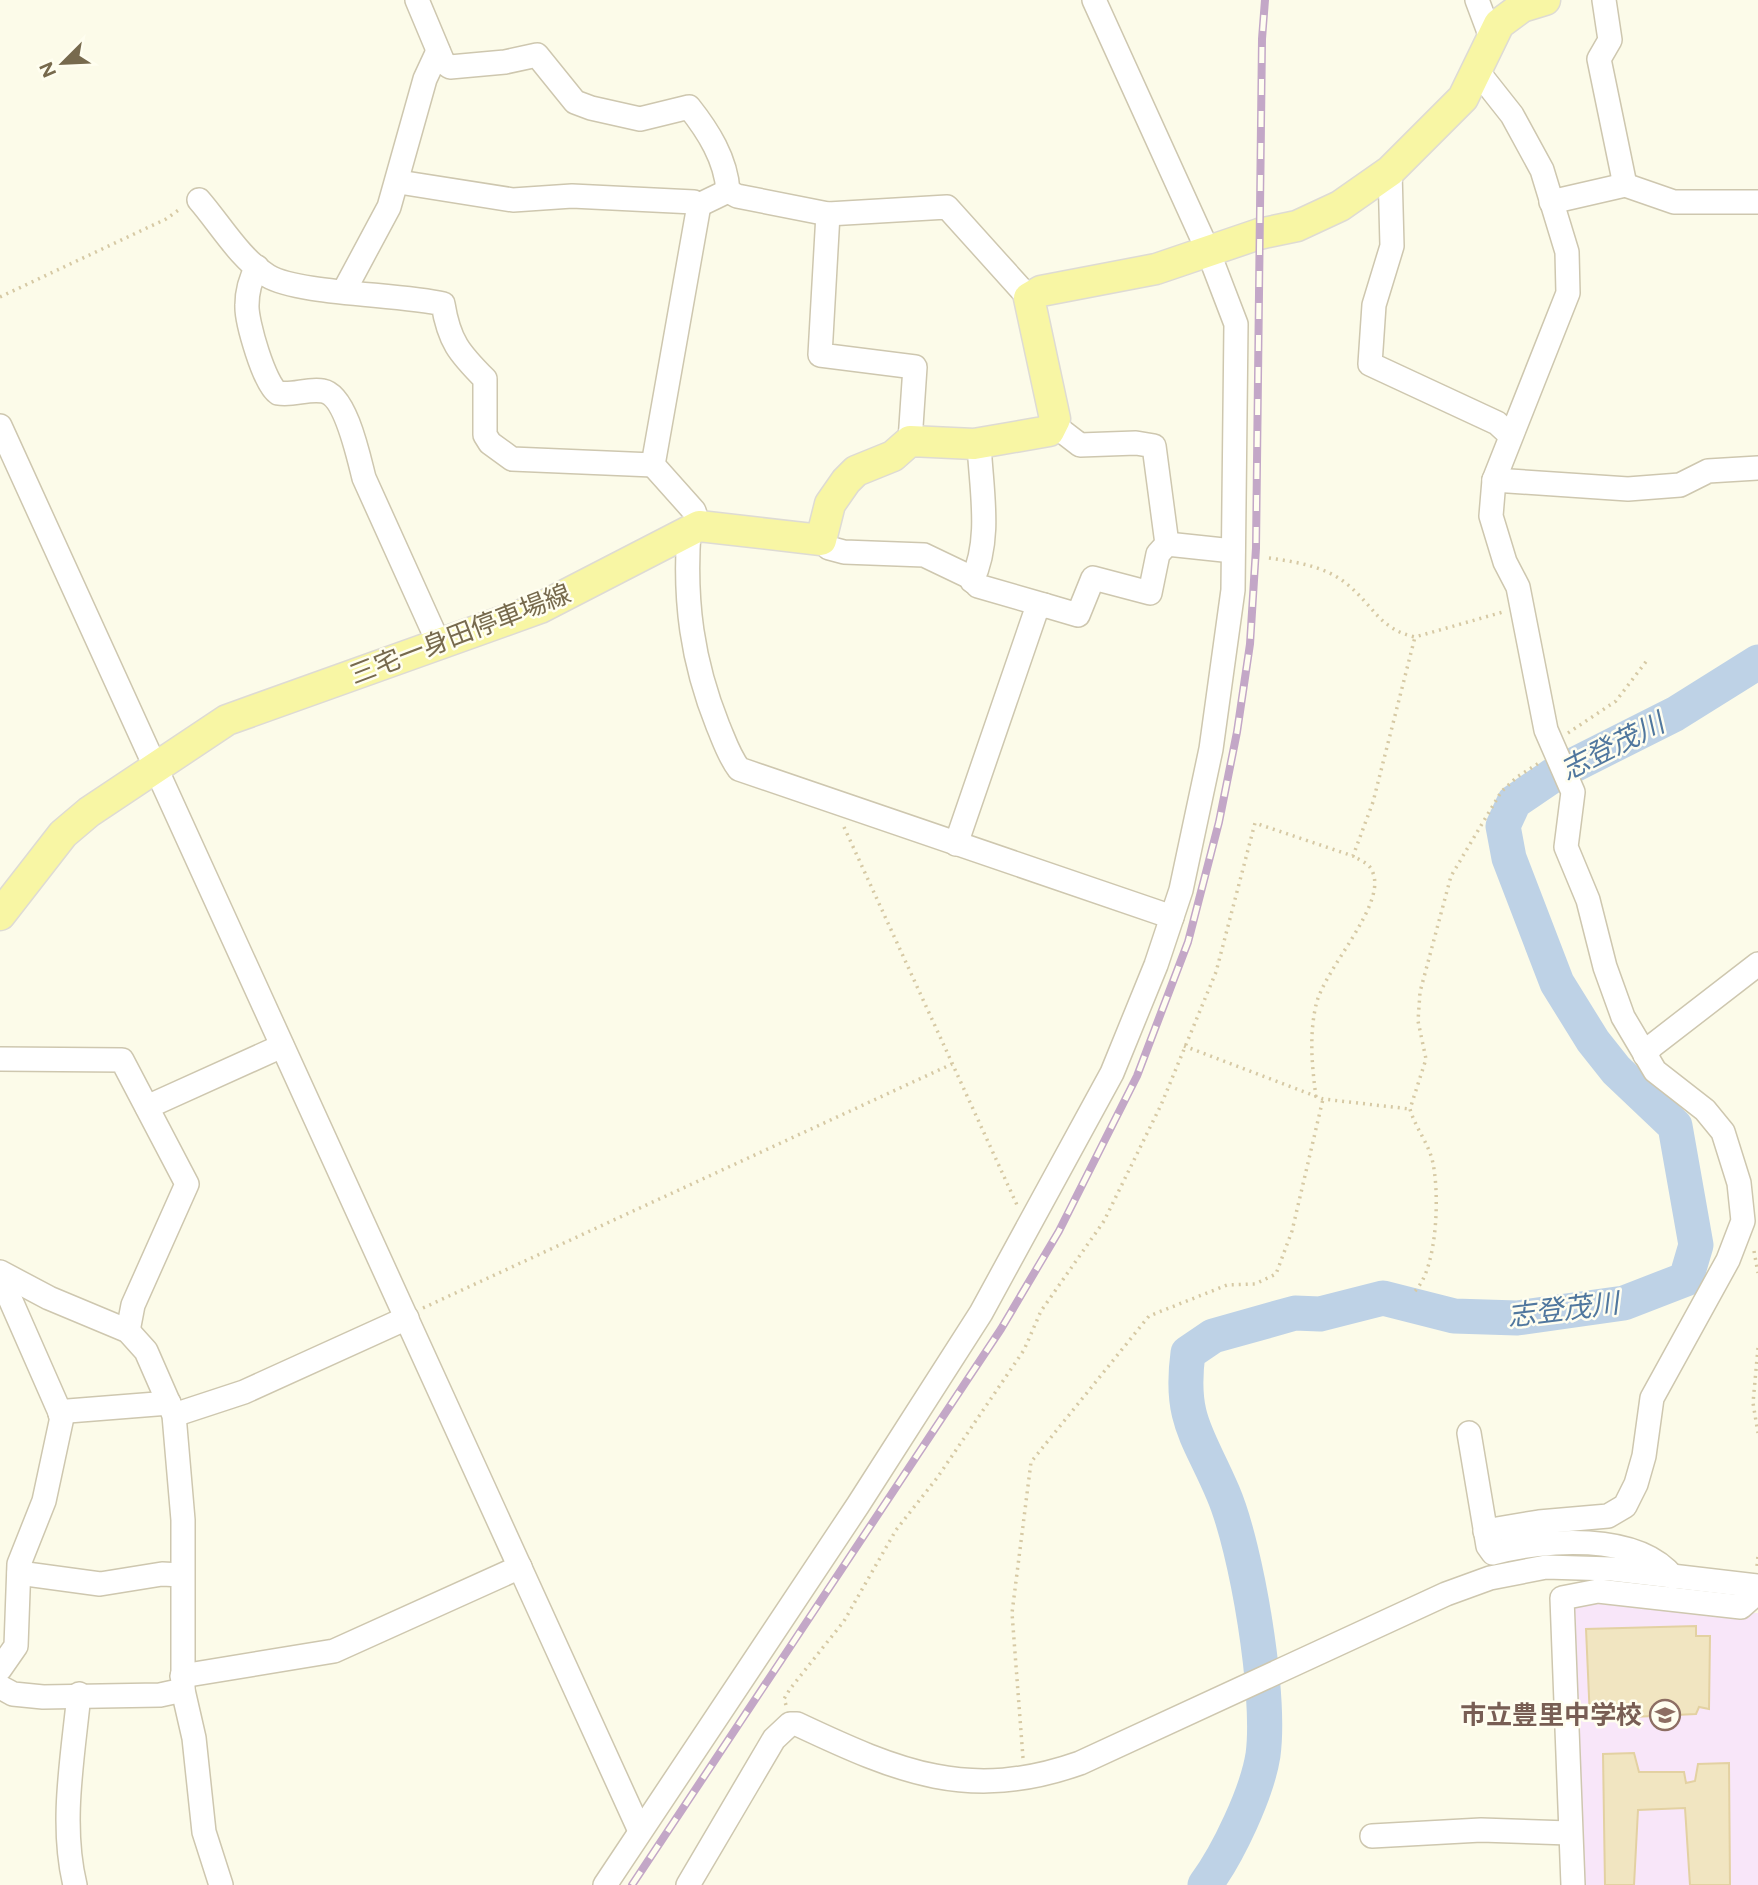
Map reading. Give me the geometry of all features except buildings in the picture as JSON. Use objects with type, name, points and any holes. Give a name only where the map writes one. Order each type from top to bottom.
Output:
[{"type":"main road","points":[[694,529],[821,540],[830,503],[846,481],[856,471],[893,456],[910,441],[979,443],[1040,435],[1054,425],[1029,298],[1041,291],[1156,269],[1297,226],[1340,206],[1390,171],[1463,98],[1478,72],[1499,24],[1510,13],[1545,0]]},
{"type":"main road","name":"三宅一身田停車場線","points":[[0,915],[63,834],[105,799],[227,720],[540,608],[694,529]]},
{"type":"street","points":[[417,0],[443,62],[458,68],[537,55],[575,102],[640,119],[689,107],[707,131],[727,174],[728,191]]},
{"type":"street","points":[[605,1885],[981,1312],[1112,1073],[1172,917],[1195,831],[1211,749],[1233,590],[1236,324],[1208,251],[1094,0]]},
{"type":"street","points":[[1477,0],[1492,40]]},
{"type":"street","points":[[1604,0],[1610,40],[1599,60],[1625,185]]},
{"type":"street","points":[[344,291],[389,207],[399,182],[425,79],[438,51]]},
{"type":"street","points":[[1478,72],[1512,114],[1542,170],[1567,252],[1568,293],[1494,480],[1491,516],[1512,581],[1518,587],[1538,695],[1554,750],[1573,792],[1567,854],[1588,900],[1613,994],[1646,1055],[1663,1079],[1705,1110],[1723,1132],[1739,1183],[1742,1221],[1740,1235],[1652,1398],[1644,1456],[1636,1484],[1625,1506],[1608,1516],[1548,1521],[1485,1531]]},
{"type":"street","points":[[1390,171],[1392,246],[1374,305],[1370,364],[1497,423],[1510,435]]},
{"type":"street","points":[[399,182],[513,200],[572,196],[694,202],[699,205]]},
{"type":"street","points":[[1551,202],[1625,185],[1674,202],[1758,202]]},
{"type":"street","points":[[699,205],[728,191]]},
{"type":"street","points":[[728,191],[737,196],[828,214],[914,211],[947,206],[1029,298]]},
{"type":"street","points":[[199,200],[257,267],[269,277],[344,291],[410,296],[443,304],[448,331],[456,348],[485,379],[485,435],[490,443],[512,459],[653,465],[694,511],[687,607],[696,662],[702,686],[733,762],[739,769],[1172,917]]},
{"type":"street","points":[[653,465],[699,205]]},
{"type":"street","points":[[828,214],[820,355],[915,367],[910,441]]},
{"type":"street","points":[[257,267],[252,277],[248,316],[269,384],[278,393],[318,390],[331,394],[335,399],[361,455],[364,478],[439,644]]},
{"type":"street","points":[[821,540],[829,548],[844,552],[924,555],[978,586],[1078,615],[1093,578],[1150,593],[1158,554],[1167,544],[1154,446],[1136,443],[1080,445],[1054,425]]},
{"type":"street","points":[[0,426],[640,1830]]},
{"type":"street","points":[[972,581],[982,560],[985,542],[979,443]]},
{"type":"street","points":[[1494,480],[1628,489],[1679,485],[1708,471],[1758,468]]},
{"type":"street","points":[[1167,544],[1233,551]]},
{"type":"street","points":[[956,844],[1036,611],[1044,605]]},
{"type":"street","points":[[1646,1055],[1652,1046],[1758,964]]},
{"type":"street","points":[[147,1107],[282,1046]]},
{"type":"street","points":[[0,1059],[122,1060],[187,1184],[133,1304],[128,1331]]},
{"type":"street","points":[[0,1274],[128,1331],[146,1351],[172,1409],[183,1520],[183,1683],[194,1738],[204,1832],[221,1885]]},
{"type":"street","points":[[0,1274],[60,1414],[44,1500],[19,1564],[16,1646],[0,1669]]},
{"type":"street","points":[[60,1414],[68,1410],[172,1409],[244,1392],[406,1317]]},
{"type":"street","points":[[1469,1433],[1485,1531],[1488,1546],[1493,1553],[1536,1544],[1597,1544],[1650,1557],[1663,1565],[1674,1577]]},
{"type":"street","points":[[688,1885],[774,1739],[790,1724],[797,1724],[904,1770],[970,1783],[1026,1780],[1080,1763],[1446,1594],[1506,1574],[1569,1566],[1758,1586]]},
{"type":"street","points":[[0,1687],[23,1695],[160,1695],[183,1683],[334,1651],[520,1567]]},
{"type":"street","points":[[19,1573],[100,1584],[162,1574],[182,1575]]},
{"type":"street","points":[[1573,1885],[1569,1833],[1563,1598],[1598,1591],[1741,1607],[1758,1591]]},
{"type":"street","points":[[75,1885],[71,1865],[69,1793],[79,1694]]},
{"type":"street","points":[[1372,1836],[1481,1830],[1569,1833]]},
{"type":"path","points":[[0,297],[166,219],[199,200]]},
{"type":"path","points":[[1269,558],[1295,562],[1332,574],[1347,584],[1390,629],[1415,637],[1502,612],[1509,606],[1512,581]]},
{"type":"path","points":[[1353,856],[1373,802],[1415,637]]},
{"type":"path","points":[[1415,1291],[1423,1283],[1431,1261],[1435,1196],[1432,1157],[1410,1109],[1426,1059],[1419,1033],[1420,992],[1451,876],[1501,792],[1616,701],[1648,659]]},
{"type":"path","points":[[833,803],[1027,1229]]},
{"type":"path","points":[[790,1724],[784,1699],[790,1689],[844,1621],[897,1530],[937,1478],[1024,1350],[1041,1311],[1104,1222],[1161,1105],[1216,972],[1255,823],[1353,856],[1368,864],[1373,872],[1374,892],[1361,921],[1324,982],[1315,1007],[1310,1057],[1316,1097]]},
{"type":"path","points":[[1184,1046],[1323,1099],[1410,1109]]},
{"type":"path","points":[[406,1317],[952,1064]]},
{"type":"path","points":[[1026,1780],[1012,1613],[1031,1462],[1149,1316],[1227,1285],[1255,1283],[1276,1274],[1292,1231],[1323,1099]]},
{"type":"path","points":[[1752,1243],[1758,1273]]},
{"type":"path","points":[[1758,1349],[1753,1403],[1758,1433]]},
{"type":"shaded area","name":"市立豊里中学校","points":[[1609,1597],[1716,1612],[1758,1613],[1758,1885],[1581,1885],[1569,1612],[1578,1601]]},
{"type":"waterway","name":"志登茂川","points":[[1205,1885],[1232,1840],[1255,1787],[1263,1755],[1264,1697],[1255,1622],[1232,1518],[1189,1412],[1186,1395],[1188,1353],[1213,1336],[1295,1313],[1320,1314],[1383,1298],[1454,1316],[1517,1318],[1624,1303],[1686,1279],[1696,1245],[1675,1126],[1616,1070],[1593,1041],[1557,983],[1509,858],[1503,826],[1514,802],[1552,776],[1675,714],[1758,662]]},
{"type":"railway","points":[[632,1885],[1001,1329],[1059,1231],[1137,1076],[1188,942],[1219,822],[1237,732],[1250,644],[1256,548],[1262,39],[1265,0]]},
{"type":"place","name":"市立豊里中学校","points":[[1665,1715]]}]
